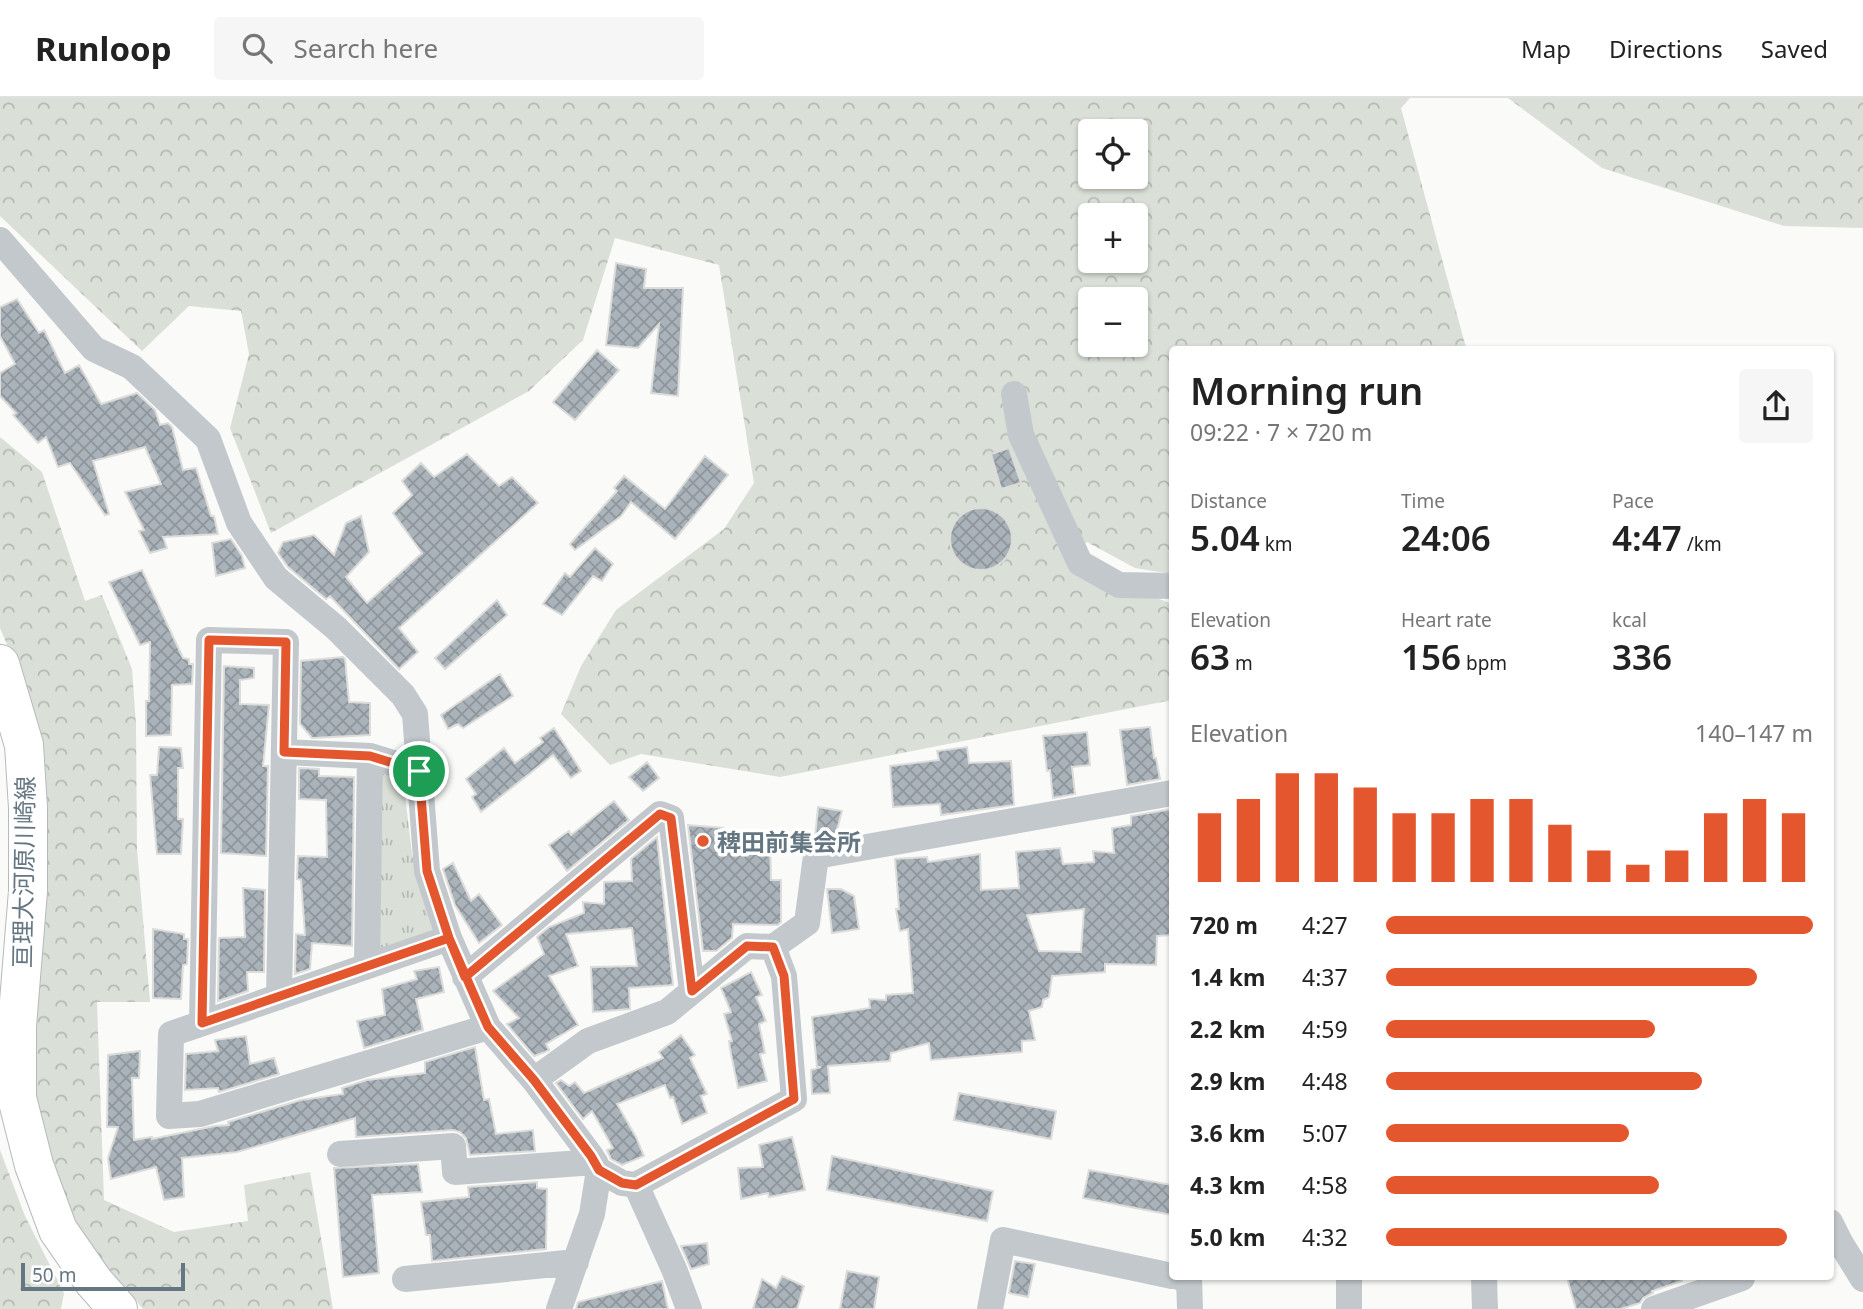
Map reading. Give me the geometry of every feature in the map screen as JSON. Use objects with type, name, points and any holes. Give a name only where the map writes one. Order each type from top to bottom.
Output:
[{"type":"main road","name":"亘理大河原川崎線","points":[[0,664],[24,745],[28,807],[28,891],[17,1026],[17,1098],[34,1165],[58,1230],[94,1282],[118,1309]]},
{"type":"street","points":[[0,240],[94,349],[132,367],[208,439],[239,523],[276,578],[336,628],[403,695],[415,714],[427,871],[465,977],[488,1027],[534,1080],[597,1166],[622,1183],[636,1185],[794,1099],[784,976],[773,947]]},
{"type":"street","points":[[1014,394],[1021,435],[1080,563],[1119,585],[1169,586]]},
{"type":"street","points":[[202,1023],[209,640],[286,642],[279,996]]},
{"type":"street","points":[[284,752],[370,756],[419,771]]},
{"type":"street","points":[[367,966],[370,756]]},
{"type":"street","points":[[534,1080],[588,1041],[667,1012],[747,946],[773,947],[807,923],[816,856],[1169,794]]},
{"type":"street","points":[[465,977],[660,814],[671,818],[692,991]]},
{"type":"street","points":[[449,938],[171,1034],[169,1116],[200,1114],[488,1027]]},
{"type":"street","points":[[340,1154],[453,1146],[455,1172],[597,1166]]},
{"type":"street","points":[[559,1309],[592,1214],[597,1166]]},
{"type":"street","points":[[636,1185],[674,1269],[688,1309]]},
{"type":"street","points":[[1834,1237],[1863,1279]]},
{"type":"street","points":[[990,1309],[1003,1240],[1169,1275]]},
{"type":"street","points":[[405,1279],[576,1262]]},
{"type":"street","points":[[1189,1280],[1190,1309]]},
{"type":"street","points":[[1349,1280],[1349,1309]]},
{"type":"street","points":[[1483,1280],[1485,1309]]},
{"type":"street","points":[[1654,1309],[1736,1280]]},
{"type":"green space","points":[[0,98],[1410,98],[1401,108],[1466,346],[1169,346],[1169,574],[1135,568],[1087,542],[1067,562],[1169,603],[1169,701],[780,777],[641,754],[610,765],[561,714],[581,666],[616,610],[724,529],[754,483],[719,265],[615,238],[583,340],[529,391],[271,533],[230,428],[249,354],[241,311],[189,306],[142,351],[0,216]]},
{"type":"green space","points":[[1508,98],[1863,98],[1863,228],[1784,226],[1602,168]]},
{"type":"green space","points":[[0,437],[42,472],[85,601],[102,595],[132,669],[136,725],[137,849],[150,1002],[97,1002],[104,1200],[174,1232],[248,1221],[244,1185],[310,1172],[333,1309],[143,1309],[80,1235],[49,1166],[31,1064],[22,680],[0,628]]},
{"type":"green space","points":[[375,772],[403,778],[412,854],[420,885],[437,921],[433,934],[373,956]]},
{"type":"green space","points":[[0,1150],[25,1216],[64,1293],[61,1309],[0,1309]]},
{"type":"building","points":[[616,263],[646,269],[644,288],[683,288],[678,396],[651,393],[659,324],[638,348],[606,345]]},
{"type":"building","points":[[17,299],[39,333],[44,330],[65,373],[79,365],[101,404],[137,393],[155,410],[160,425],[168,423],[172,427],[183,470],[196,468],[218,534],[163,537],[167,548],[150,553],[139,531],[144,530],[125,492],[161,484],[145,447],[93,461],[109,514],[105,515],[70,463],[58,467],[46,437],[38,443],[13,415],[16,413],[0,396],[0,373],[15,364],[0,336],[0,307]]},
{"type":"building","points":[[597,350],[619,370],[575,420],[553,402]]},
{"type":"building","points":[[1009,448],[1021,483],[1001,489],[991,454]]},
{"type":"building","points":[[467,454],[499,486],[512,477],[538,503],[399,628],[418,652],[399,669],[330,596],[326,599],[288,567],[278,553],[283,542],[314,535],[334,555],[346,523],[361,516],[369,552],[346,577],[367,603],[422,553],[393,513],[412,495],[402,481],[421,463],[434,477]]},
{"type":"building","points":[[705,456],[728,475],[675,539],[631,502],[621,516],[575,550],[570,544],[617,491],[614,488],[624,476],[665,509]]},
{"type":"building","points":[[981,508],[1003,517],[1012,539],[1003,561],[981,570],[959,561],[950,539],[959,517]]},
{"type":"building","points":[[231,539],[242,556],[245,568],[216,576],[212,543]]},
{"type":"building","points":[[595,548],[613,564],[602,581],[593,576],[562,615],[543,604],[565,573],[570,577]]},
{"type":"building","points":[[142,570],[183,658],[189,659],[189,664],[193,664],[192,684],[172,685],[171,735],[146,736],[150,642],[140,645],[109,582]]},
{"type":"building","points":[[497,600],[507,615],[445,669],[435,658]]},
{"type":"building","points":[[343,657],[349,702],[370,703],[370,735],[312,738],[300,724],[301,661]]},
{"type":"building","points":[[224,666],[254,668],[254,678],[240,680],[240,704],[269,705],[263,766],[268,766],[266,856],[221,853]]},
{"type":"building","points":[[500,674],[513,696],[463,728],[458,724],[448,729],[441,715]]},
{"type":"building","points":[[1150,727],[1160,779],[1127,785],[1120,730]]},
{"type":"building","points":[[554,728],[581,771],[571,778],[553,755],[481,812],[472,797],[476,794],[466,779],[504,748],[515,763],[543,742],[540,738]]},
{"type":"building","points":[[1087,732],[1090,765],[1072,767],[1075,794],[1053,798],[1043,736]]},
{"type":"building","points":[[159,747],[181,748],[183,768],[178,768],[178,819],[183,819],[181,854],[157,854],[150,775],[157,775]]},
{"type":"building","points":[[967,747],[969,763],[1011,761],[1014,805],[941,815],[940,804],[893,807],[890,766],[939,760],[937,751]]},
{"type":"building","points":[[647,762],[659,778],[643,791],[629,777]]},
{"type":"building","points":[[299,768],[319,769],[319,776],[354,777],[352,946],[312,943],[310,969],[295,974],[296,934],[305,935],[301,880],[297,879],[298,856],[327,857],[326,800],[299,799]]},
{"type":"building","points":[[614,801],[629,820],[567,871],[549,845],[569,831],[571,835]]},
{"type":"building","points":[[818,807],[842,811],[835,837],[815,838]]},
{"type":"building","points":[[1169,810],[1169,935],[1157,936],[1156,965],[1105,964],[1105,972],[1052,976],[1049,997],[1043,1000],[1042,1007],[1029,1011],[1035,1040],[1022,1041],[1022,1052],[931,1060],[929,1043],[891,1053],[890,1061],[828,1066],[830,1093],[812,1094],[811,1070],[821,1067],[817,1067],[812,1017],[870,1008],[869,999],[886,1000],[886,995],[913,993],[908,929],[900,931],[896,909],[899,909],[895,859],[927,857],[928,862],[980,854],[981,890],[1019,888],[1016,852],[1060,848],[1063,864],[1094,862],[1093,851],[1114,853],[1112,828],[1131,825],[1131,816]],"holes":[[[1084,909],[1081,952],[1039,951],[1027,915]]]},
{"type":"building","points":[[688,825],[770,836],[771,880],[781,880],[781,922],[778,925],[733,924],[732,938],[716,951],[703,951]]},
{"type":"building","points":[[657,837],[673,985],[629,988],[630,1009],[593,1012],[591,967],[637,966],[632,928],[566,934],[578,966],[549,976],[578,1025],[546,1044],[549,1050],[534,1056],[507,1024],[519,1018],[493,991],[544,954],[537,937],[549,927],[584,913],[583,902],[604,904],[604,882],[632,881],[631,859]]},
{"type":"building","points":[[453,863],[471,901],[479,894],[502,925],[479,943],[455,905],[443,869]]},
{"type":"building","points":[[243,888],[265,890],[264,972],[247,972],[248,991],[218,1001],[219,938],[245,937]]},
{"type":"building","points":[[827,889],[841,889],[854,896],[859,929],[832,933]]},
{"type":"building","points":[[153,929],[184,934],[184,939],[188,939],[181,999],[153,998]]},
{"type":"building","points":[[439,967],[444,992],[416,999],[423,1030],[364,1048],[357,1021],[385,1015],[382,989],[417,979],[414,971]]},
{"type":"building","points":[[751,972],[762,995],[756,997],[766,1021],[759,1024],[765,1053],[760,1054],[767,1081],[738,1088],[729,1041],[732,1041],[724,1014],[731,1012],[721,988]]},
{"type":"building","points":[[681,1035],[695,1055],[690,1058],[707,1094],[701,1096],[707,1113],[682,1124],[673,1097],[670,1098],[665,1085],[617,1104],[644,1156],[622,1165],[611,1159],[607,1150],[613,1148],[592,1111],[583,1119],[556,1083],[561,1080],[569,1086],[575,1082],[584,1093],[663,1058],[659,1052]]},
{"type":"building","points":[[246,1036],[250,1064],[274,1058],[279,1074],[219,1092],[218,1088],[185,1090],[186,1054],[218,1051],[215,1040]]},
{"type":"building","points":[[475,1047],[484,1100],[489,1099],[496,1134],[533,1130],[535,1151],[470,1155],[466,1138],[453,1130],[356,1137],[355,1118],[237,1152],[182,1158],[184,1197],[164,1200],[156,1167],[111,1179],[108,1158],[118,1127],[107,1127],[108,1055],[140,1051],[139,1078],[132,1078],[134,1140],[229,1125],[228,1122],[301,1100],[343,1094],[342,1088],[367,1080],[425,1073],[425,1062]]},
{"type":"building","points":[[959,1093],[1056,1111],[1051,1139],[954,1120]]},
{"type":"building","points":[[792,1137],[805,1190],[769,1197],[768,1193],[741,1199],[738,1168],[763,1167],[759,1145]]},
{"type":"building","points":[[832,1156],[993,1191],[987,1221],[827,1190]]},
{"type":"building","points":[[418,1164],[422,1192],[372,1195],[379,1273],[343,1277],[334,1168]]},
{"type":"building","points":[[1089,1170],[1169,1184],[1169,1214],[1083,1198]]},
{"type":"building","points":[[537,1182],[537,1188],[547,1189],[546,1249],[432,1261],[430,1235],[426,1235],[421,1202],[469,1197],[468,1187]]},
{"type":"building","points":[[707,1243],[709,1264],[691,1269],[681,1246]]},
{"type":"building","points":[[1015,1261],[1035,1264],[1028,1297],[1009,1293]]},
{"type":"building","points":[[847,1271],[879,1277],[874,1309],[840,1309]]},
{"type":"building","points":[[782,1276],[804,1286],[797,1309],[753,1309],[762,1279],[776,1288]]},
{"type":"building","points":[[1568,1280],[1682,1280],[1652,1291],[1653,1293],[1643,1298],[1640,1303],[1621,1309],[1576,1309]]},
{"type":"building","points":[[662,1281],[668,1309],[576,1309],[578,1302]]},
{"type":"place","name":"稗田前集会所","points":[[703,841]]},
{"type":"route","points":[[419,771],[370,756],[284,752],[286,642],[209,640],[202,1023],[449,938],[465,977],[488,1027],[534,1080],[599,1170],[622,1183],[636,1185],[794,1099],[784,976],[773,947],[747,946],[692,991],[671,818],[660,814],[465,977],[427,871],[419,771]]}]
